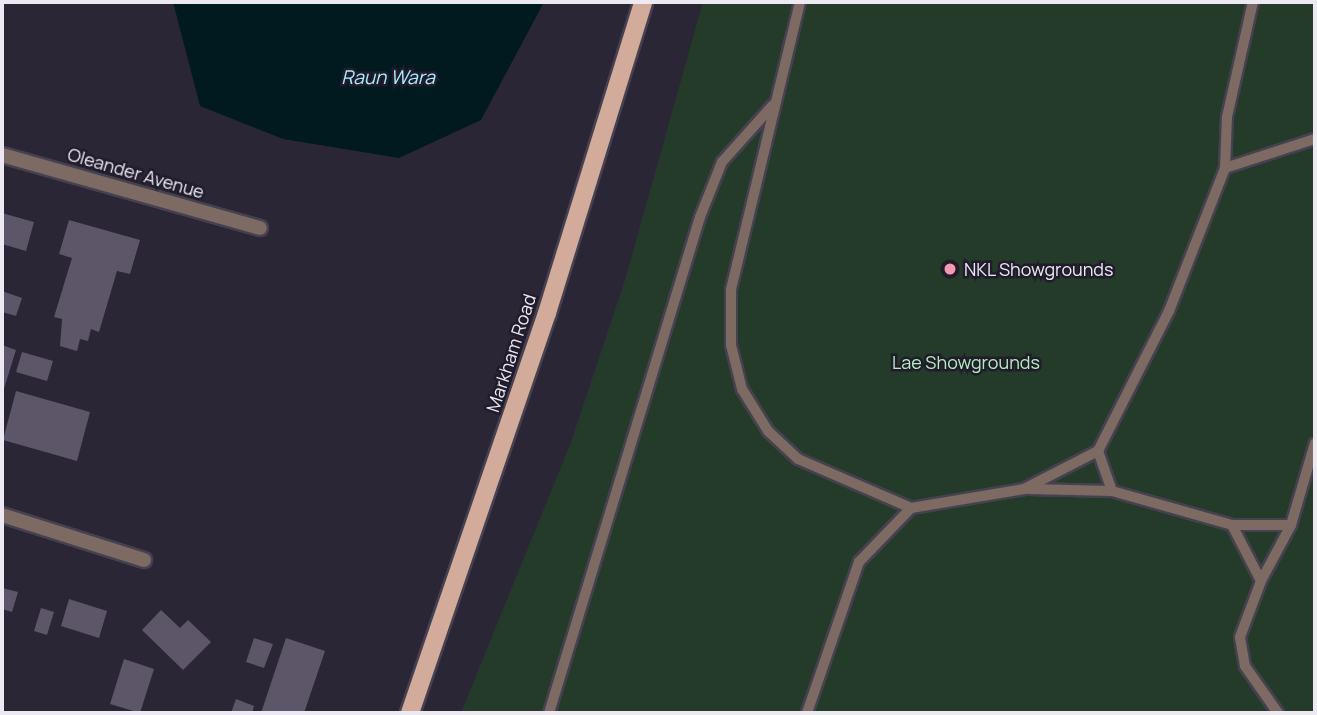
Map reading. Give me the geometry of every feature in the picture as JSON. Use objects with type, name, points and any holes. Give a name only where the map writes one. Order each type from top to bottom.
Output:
[{"type":"main road","name":"Markham Road","points":[[410,713],[547,313],[643,2]]},
{"type":"street","name":"Oleander Avenue","points":[[2,155],[260,228]]},
{"type":"street","points":[[2,515],[144,560]]},
{"type":"lane","points":[[800,2],[731,290],[732,345],[742,389],[768,431],[798,459],[911,508],[1024,489],[1112,491],[1232,525],[1291,525]]},
{"type":"lane","points":[[1024,489],[1098,451],[1169,311],[1225,168],[1227,117],[1253,2]]},
{"type":"lane","points":[[549,713],[701,217],[722,162],[774,105]]},
{"type":"lane","points":[[1225,168],[1315,139]]},
{"type":"lane","points":[[1278,713],[1245,666],[1240,637],[1261,581],[1291,525],[1315,443]]},
{"type":"lane","points":[[1098,451],[1112,491]]},
{"type":"lane","points":[[807,713],[859,562],[911,508]]},
{"type":"lane","points":[[1232,525],[1261,581]]},
{"type":"green space","name":"Lae Showgrounds","points":[[703,2],[1315,2],[1315,713],[461,713],[571,442],[625,280]]},
{"type":"water","name":"Raun Wara","points":[[173,2],[544,2],[481,120],[399,158],[283,139],[200,106]]},
{"type":"building","points":[[2,213],[34,222],[26,251],[2,244]]},
{"type":"building","points":[[69,220],[140,240],[130,274],[117,271],[99,332],[91,329],[88,341],[80,339],[77,351],[60,346],[62,319],[54,317],[72,258],[59,254]]},
{"type":"building","points":[[2,291],[22,298],[16,316],[2,312]]},
{"type":"building","points":[[2,345],[16,350],[2,395]]},
{"type":"building","points":[[22,352],[53,361],[47,381],[16,372]]},
{"type":"building","points":[[16,391],[90,412],[77,461],[3,440]]},
{"type":"building","points":[[2,588],[18,592],[12,612],[2,609]]},
{"type":"building","points":[[69,599],[107,611],[99,638],[61,626]]},
{"type":"building","points":[[41,608],[54,612],[47,635],[34,631]]},
{"type":"building","points":[[161,610],[180,628],[188,620],[211,642],[183,670],[142,630]]},
{"type":"building","points":[[254,638],[273,644],[264,668],[246,662]]},
{"type":"building","points":[[286,638],[325,651],[304,713],[261,713]]},
{"type":"building","points":[[124,659],[154,669],[140,713],[110,704]]},
{"type":"building","points":[[236,699],[254,706],[252,713],[231,713]]},
{"type":"place","name":"NKL Showgrounds","points":[[950,269]]}]
